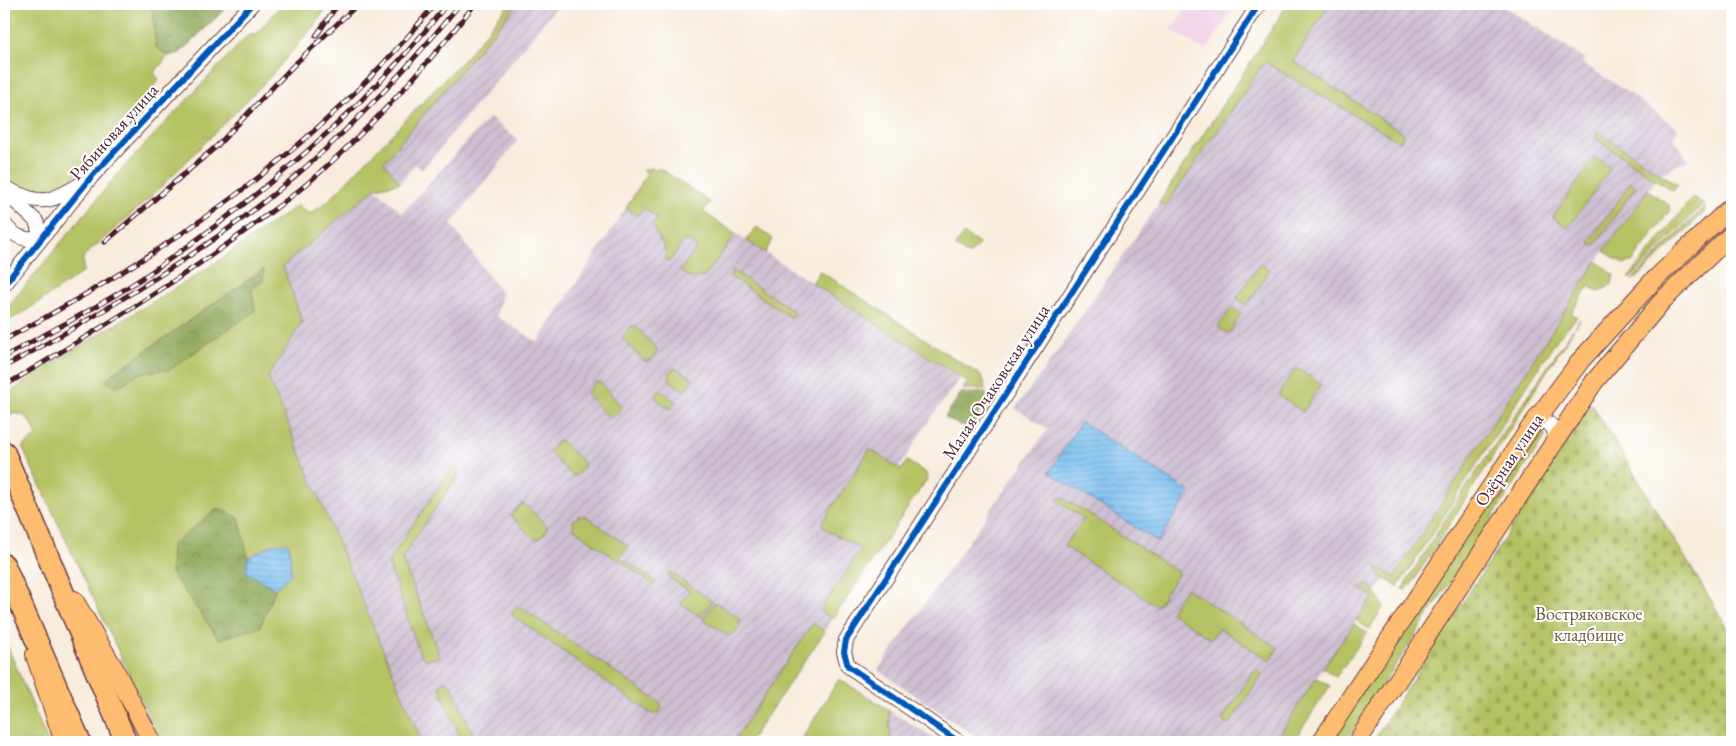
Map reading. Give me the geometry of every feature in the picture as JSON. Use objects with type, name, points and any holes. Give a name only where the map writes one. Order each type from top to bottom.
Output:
[{"type":"highway","points":[[4,454],[126,742]]},
{"type":"highway","points":[[4,565],[54,681],[67,742]]},
{"type":"main road","name":"Озёрная улица","points":[[1321,742],[1530,428],[1581,360],[1651,283],[1732,206]]},
{"type":"main road","name":"Озёрная улица","points":[[1357,742],[1594,382],[1663,300],[1732,234]]},
{"type":"main road","points":[[49,560],[114,668],[152,742]]},
{"type":"main road","points":[[22,608],[44,687],[67,742]]},
{"type":"street","name":"Рябиновая улица","points":[[4,285],[92,176],[252,4]]},
{"type":"street","name":"Малая Очаковская улица","points":[[959,742],[848,666],[844,652],[846,640],[1259,4]]},
{"type":"street","points":[[4,189],[28,198],[52,200],[60,197],[92,176]]},
{"type":"street","points":[[4,189],[36,221],[41,237],[32,240],[22,239],[4,224]]},
{"type":"street","points":[[1552,398],[1549,407],[1552,415],[1560,419],[1572,414]]},
{"type":"street","points":[[1530,428],[1537,422],[1546,422],[1555,433],[1553,442]]},
{"type":"shaded area","points":[[517,4],[559,4],[422,170],[415,164],[400,183],[384,162]]},
{"type":"shaded area","points":[[1189,4],[1236,4],[1206,51],[1171,29]]},
{"type":"shaded area","points":[[1330,4],[1500,4],[1585,59],[1582,63],[1632,95],[1678,129],[1674,138],[1688,160],[1660,174],[1604,251],[1393,577],[1389,574],[1376,592],[1323,668],[1275,742],[984,742],[878,670],[1048,429],[1015,408],[1047,366],[1159,203],[1263,42],[1293,61]]},
{"type":"shaded area","points":[[489,117],[518,140],[451,224],[502,294],[496,316],[538,342],[648,174],[736,234],[960,378],[928,422],[899,468],[924,484],[749,742],[422,742],[268,377],[302,322],[283,266],[375,188],[402,213]]},
{"type":"shaded area","points":[[839,679],[940,742],[800,742]]},
{"type":"green space","points":[[4,4],[152,4],[156,47],[168,56],[154,73],[159,80],[65,187],[57,190],[33,192],[18,187],[4,178]]},
{"type":"green space","points":[[152,4],[230,4],[180,53],[168,56],[156,47]]},
{"type":"green space","points":[[282,4],[329,4],[314,26],[270,77],[155,193],[83,257],[83,272],[26,311],[4,323],[4,311],[122,169],[249,34],[256,35]]},
{"type":"green space","points":[[509,4],[517,4],[384,162],[400,183],[375,188],[283,266],[302,322],[268,377],[422,742],[161,742],[22,447],[37,436],[35,430],[29,420],[21,415],[4,415],[4,396],[63,356],[202,272],[298,205],[309,214],[327,202],[465,58]],"holes":[[[264,269],[252,289],[154,372],[149,371],[133,376],[112,374]],[[218,508],[239,518],[248,558],[273,544],[291,574],[275,589],[260,627]]]},
{"type":"green space","points":[[1288,4],[1326,4],[1327,9],[1293,61],[1404,134],[1400,142],[1265,62],[1165,207],[1159,203]]},
{"type":"green space","points":[[1598,132],[1678,185],[1673,191],[1595,138]]},
{"type":"green space","points":[[1595,157],[1611,168],[1568,228],[1553,217]]},
{"type":"green space","points":[[651,168],[661,169],[710,202],[703,212],[736,234],[704,277],[690,278],[680,271],[697,247],[685,239],[669,262],[666,260],[665,248],[652,226],[658,218],[644,208],[637,216],[626,208],[647,174],[642,170]]},
{"type":"green space","points":[[1631,182],[1636,186],[1594,246],[1589,242]]},
{"type":"green space","points":[[1648,190],[1669,205],[1670,210],[1632,262],[1624,264],[1604,251]]},
{"type":"green space","points":[[1693,197],[1703,204],[1630,279],[1630,276]]},
{"type":"green space","points":[[1705,206],[1704,213],[1638,277],[1632,280]]},
{"type":"green space","points":[[757,227],[773,239],[765,253],[746,240]]},
{"type":"green space","points":[[964,234],[979,244],[969,255],[955,246]]},
{"type":"green space","points":[[1597,261],[1614,275],[1612,284],[1599,292],[1589,286],[1571,313],[1577,317],[1558,338],[1398,587],[1380,576],[1376,566],[1394,577]]},
{"type":"green space","points":[[1260,264],[1270,270],[1247,305],[1237,298]]},
{"type":"green space","points":[[264,269],[263,281],[252,289],[255,311],[169,370],[149,371],[133,376],[124,383],[115,386],[108,383],[106,380],[112,374]]},
{"type":"green space","points":[[732,270],[794,311],[793,315],[790,317],[730,276]]},
{"type":"green space","points":[[820,271],[980,375],[984,381],[985,389],[963,389],[968,382],[812,283]]},
{"type":"green space","points":[[1232,307],[1241,314],[1228,334],[1218,327]]},
{"type":"green space","points":[[1580,319],[1411,585],[1405,590],[1402,589],[1451,510]]},
{"type":"green space","points":[[631,326],[635,326],[657,349],[657,353],[649,361],[644,361],[622,338]]},
{"type":"green space","points":[[675,368],[693,378],[684,391],[669,380],[670,371]]},
{"type":"green space","points":[[1296,368],[1321,384],[1303,412],[1278,395]]},
{"type":"green space","points":[[596,382],[600,382],[621,406],[620,410],[612,417],[608,417],[586,393]]},
{"type":"green space","points":[[661,391],[676,402],[671,409],[656,399],[656,394]]},
{"type":"green space","points":[[961,393],[986,393],[986,402],[972,426],[959,425],[945,417]]},
{"type":"green space","name":"Востряковское кладбище","points":[[1592,404],[1732,635],[1732,742],[1372,742]]},
{"type":"green space","points":[[1540,428],[1545,431],[1545,437],[1345,742],[1328,742]]},
{"type":"green space","points":[[558,441],[562,441],[584,463],[584,468],[576,475],[571,475],[549,452]]},
{"type":"green space","points":[[870,449],[901,470],[907,461],[926,473],[927,479],[833,619],[820,611],[861,549],[825,529],[822,523]]},
{"type":"green space","points":[[452,467],[460,472],[402,558],[440,657],[425,659],[419,651],[388,562]]},
{"type":"green space","points":[[1060,497],[1088,513],[1179,573],[1157,606],[1064,546],[1084,519],[1057,500]]},
{"type":"green space","points":[[524,504],[547,526],[546,531],[539,539],[534,539],[511,516],[520,505]]},
{"type":"green space","points":[[218,508],[239,518],[248,558],[246,572],[275,589],[260,627],[219,639],[171,573],[172,545]]},
{"type":"green space","points":[[578,516],[586,516],[628,546],[620,557],[622,559],[620,562],[574,529],[573,521]]},
{"type":"green space","points":[[625,560],[656,582],[654,585],[623,563]]},
{"type":"green space","points":[[670,572],[712,601],[701,617],[680,603],[689,591],[667,576]]},
{"type":"green space","points":[[1370,585],[1384,606],[1369,629],[1356,620],[1373,597],[1359,587]]},
{"type":"green space","points":[[1186,588],[1278,648],[1270,661],[1219,628],[1211,639],[1170,612]]},
{"type":"green space","points":[[715,602],[740,620],[737,630],[729,636],[703,619]]},
{"type":"green space","points":[[516,606],[522,608],[660,703],[662,707],[659,713],[652,714],[513,616],[512,612]]},
{"type":"green space","points":[[813,623],[825,632],[749,742],[733,742]]},
{"type":"green space","points":[[1354,624],[1367,633],[1336,677],[1323,668]]},
{"type":"green space","points":[[4,638],[48,742],[4,742]]},
{"type":"green space","points":[[1255,669],[1262,674],[1229,725],[1222,720]]},
{"type":"green space","points":[[1316,678],[1330,686],[1293,742],[1275,742]]},
{"type":"green space","points":[[839,679],[889,710],[891,739],[888,742],[800,742]]},
{"type":"green space","points":[[445,681],[451,685],[477,742],[462,742],[440,689],[442,682]]},
{"type":"water","points":[[1081,422],[1190,492],[1158,542],[1049,472]]},
{"type":"water","points":[[289,543],[291,574],[275,589],[246,572],[248,558],[273,544]]},
{"type":"railway","points":[[316,36],[338,4]]},
{"type":"railway","points":[[105,242],[218,145],[295,64],[358,4]]},
{"type":"railway","points":[[4,340],[124,271],[181,234],[237,194],[290,152],[341,106],[389,57],[435,4]]},
{"type":"railway","points":[[4,357],[99,305],[136,282],[195,241],[273,180],[311,148],[382,79],[447,4]]},
{"type":"railway","points":[[4,367],[153,280],[211,241],[270,197],[357,119],[436,34],[460,4]]},
{"type":"railway","points":[[4,386],[164,287],[226,245],[303,187],[381,114],[439,49],[475,4]]},
{"type":"cycle path","points":[[4,285],[92,176],[252,4]]},
{"type":"cycle path","points":[[959,742],[848,666],[844,652],[846,640],[1259,4]]}]
